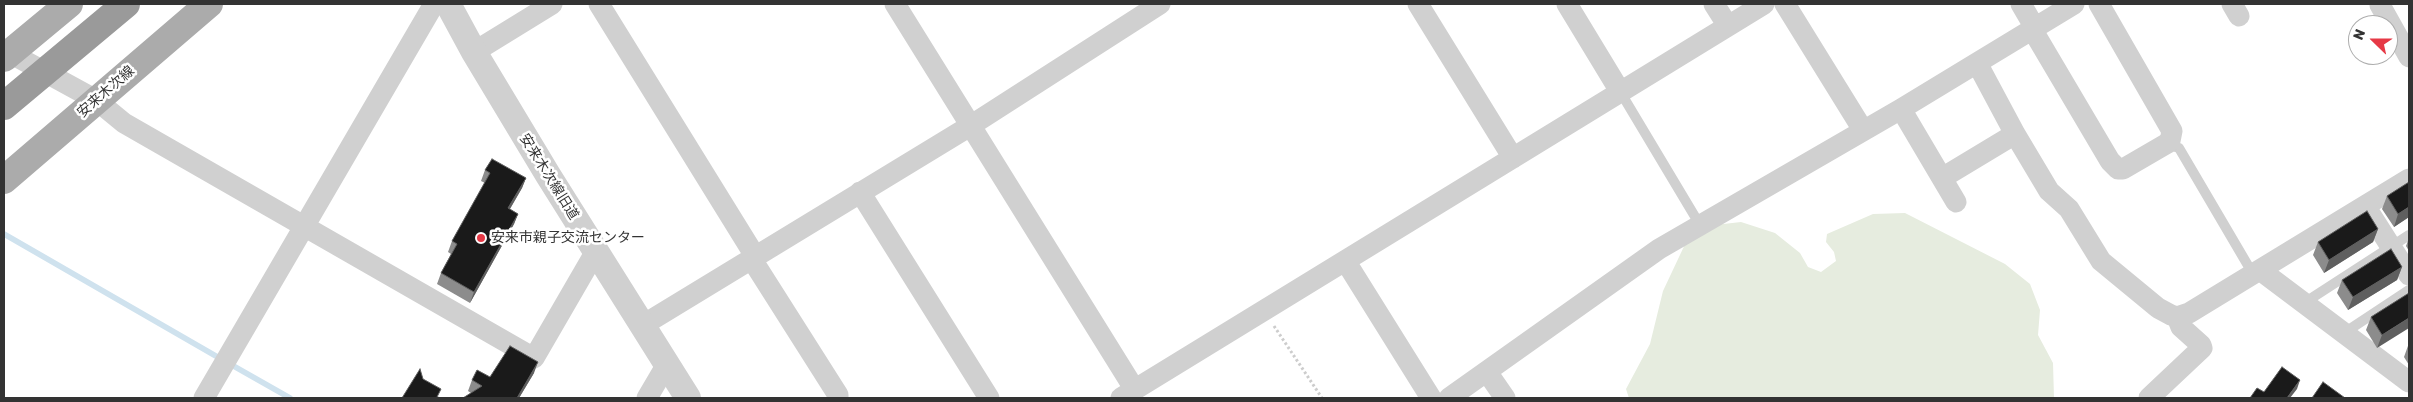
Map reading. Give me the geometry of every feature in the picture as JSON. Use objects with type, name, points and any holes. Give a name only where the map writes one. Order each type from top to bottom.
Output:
[{"type":"highway","points":[[4,92],[109,4]]},
{"type":"highway","points":[[4,106],[126,4]]},
{"type":"main road","points":[[7,56],[69,4]]},
{"type":"main road","name":"安来木次線","points":[[4,180],[209,4]]},
{"type":"street","points":[[204,398],[434,4]]},
{"type":"street","name":"安来木次線旧道","points":[[448,4],[474,52],[688,398]]},
{"type":"street","points":[[474,52],[552,4]]},
{"type":"street","points":[[599,4],[838,394],[838,398]]},
{"type":"street","points":[[895,4],[970,126],[1128,394],[1764,4]]},
{"type":"street","points":[[643,325],[970,126],[1160,4]]},
{"type":"street","points":[[1418,4],[1513,158]]},
{"type":"street","points":[[1567,4],[1621,93]]},
{"type":"street","points":[[1714,4],[1728,26]]},
{"type":"street","points":[[1785,4],[1863,130]]},
{"type":"street","points":[[2021,4],[2114,166],[2118,169],[2128,167],[2166,144],[2172,136],[2170,126],[2099,4]]},
{"type":"street","points":[[1449,398],[1659,249],[1901,109],[2074,4]]},
{"type":"street","points":[[2380,5],[2409,57]]},
{"type":"street","points":[[7,56],[96,100],[124,123],[534,358],[596,251]]},
{"type":"street","points":[[1977,63],[2015,134],[2049,191],[2069,209],[2101,261],[2158,308],[2177,317],[2189,313],[2409,179]]},
{"type":"street","points":[[1901,109],[1956,202]]},
{"type":"street","points":[[1942,178],[2015,134]]},
{"type":"street","points":[[860,192],[989,398]]},
{"type":"street","points":[[2364,206],[2409,276]]},
{"type":"street","points":[[1346,262],[1431,398]]},
{"type":"street","points":[[2256,272],[2304,303],[2409,382]]},
{"type":"street","points":[[2149,398],[2202,348],[2181,328],[2177,317]]},
{"type":"street","points":[[647,398],[667,364]]},
{"type":"street","points":[[1487,372],[1505,398]]},
{"type":"lane","points":[[1621,93],[1700,225]]},
{"type":"lane","points":[[2166,144],[2179,148],[2256,272]]},
{"type":"lane","points":[[2304,303],[2409,235]]},
{"type":"lane","points":[[2344,333],[2409,290]]},
{"type":"path","points":[[1264,312],[1322,398]]},
{"type":"shaded area","points":[[1905,213],[2005,264],[2030,284],[2040,310],[2038,335],[2053,363],[2054,398],[1629,398],[1626,389],[1650,344],[1663,291],[1687,240],[1706,226],[1741,222],[1775,233],[1800,253],[1808,267],[1821,272],[1836,261],[1834,252],[1826,242],[1827,234],[1873,214]]},
{"type":"building","name":"安来市親子交流センター","points":[[492,159],[526,178],[508,208],[518,214],[474,292],[441,273],[457,244],[452,241],[490,173],[485,170]]},
{"type":"building","points":[[2409,182],[2409,207],[2398,214],[2387,196]]},
{"type":"building","points":[[2367,211],[2378,229],[2329,260],[2318,242]]},
{"type":"building","points":[[2391,249],[2402,267],[2353,297],[2342,280]]},
{"type":"building","points":[[2409,293],[2409,318],[2382,335],[2371,317]]},
{"type":"building","points":[[510,346],[538,362],[517,398],[463,398],[482,386],[472,380],[477,370],[490,377]]},
{"type":"building","points":[[2282,367],[2300,380],[2287,398],[2250,398],[2257,388],[2264,392]]},
{"type":"building","points":[[420,369],[423,379],[441,389],[437,397],[442,398],[402,398]]},
{"type":"building","points":[[2323,382],[2345,398],[2312,398]]},
{"type":"waterway","points":[[4,234],[221,359]]},
{"type":"waterway","points":[[230,364],[290,398]]},
{"type":"place","name":"安来市親子交流センター","points":[[481,238]]}]
